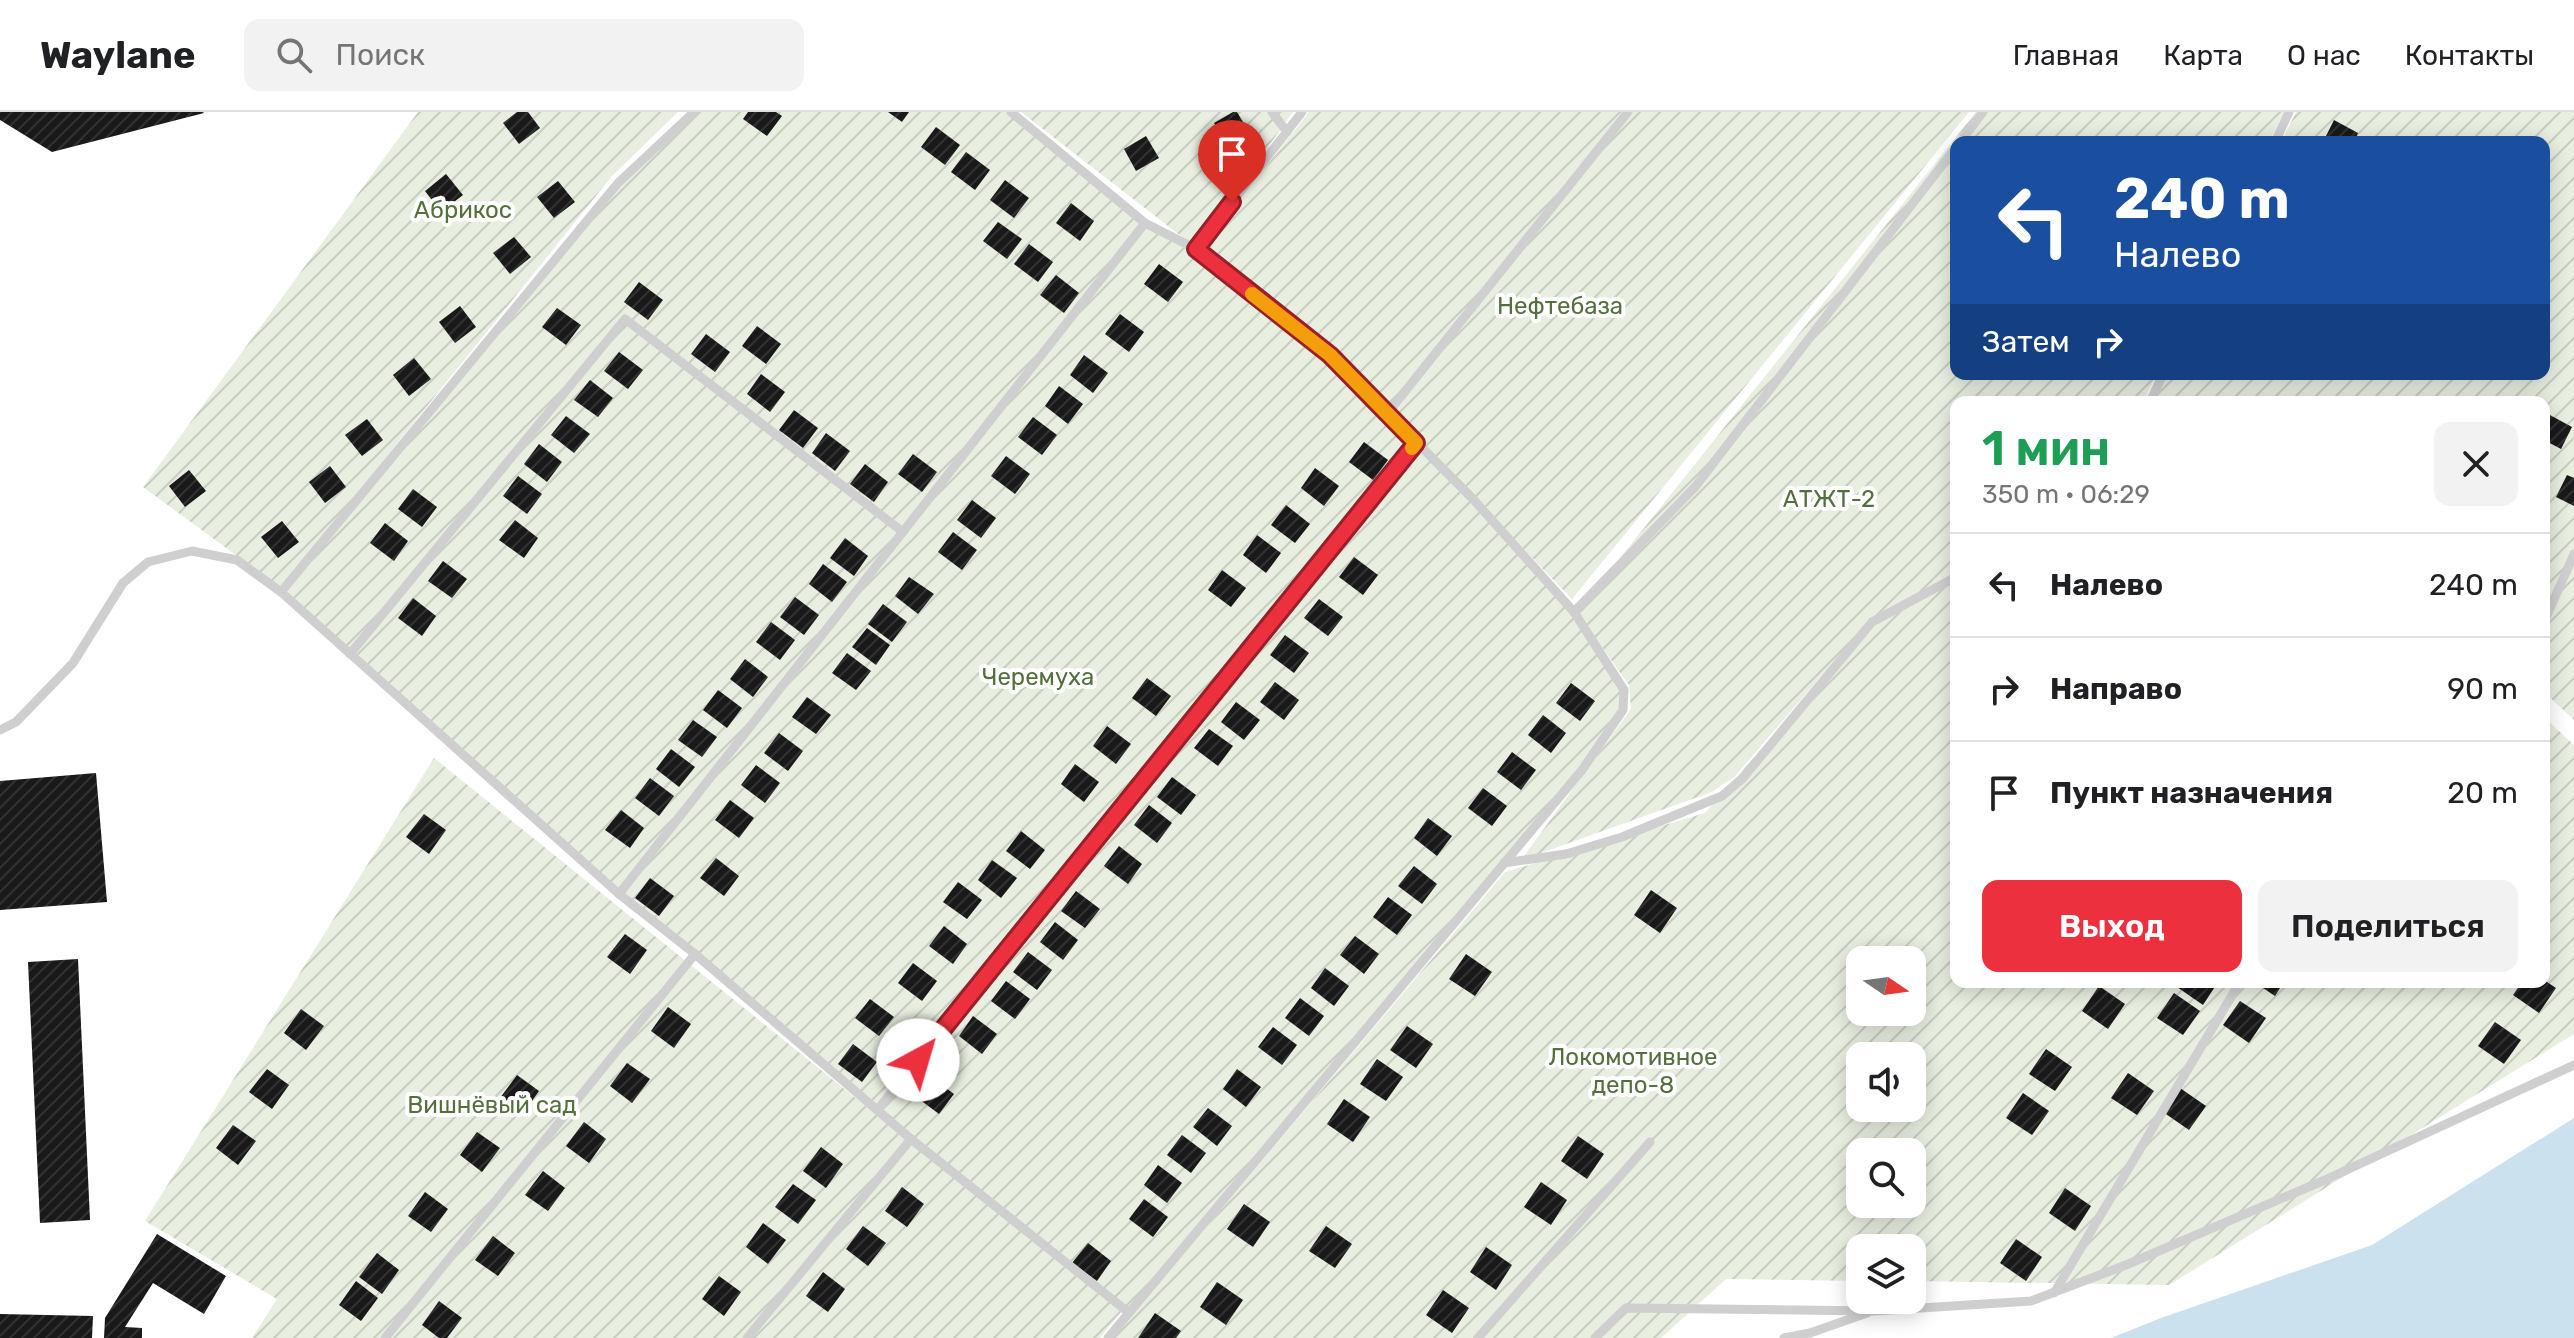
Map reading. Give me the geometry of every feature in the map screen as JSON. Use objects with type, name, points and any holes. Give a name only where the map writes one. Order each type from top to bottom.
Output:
[{"type":"lane","points":[[281,592],[618,183],[694,112]]},
{"type":"lane","points":[[1011,112],[1145,223],[1196,249],[1330,355],[1473,499],[1574,612],[1624,690],[1623,710],[1582,770],[1108,1338]]},
{"type":"lane","points":[[1272,112],[1287,132]]},
{"type":"lane","points":[[1196,249],[1302,112]]},
{"type":"lane","points":[[1387,414],[1628,112]]},
{"type":"lane","points":[[1965,136],[1983,112]]},
{"type":"lane","points":[[2278,136],[2289,112]]},
{"type":"lane","points":[[1574,612],[1695,487],[1950,155]]},
{"type":"lane","points":[[619,894],[1145,223]]},
{"type":"lane","points":[[350,654],[625,319],[903,532]]},
{"type":"lane","points":[[878,1109],[1416,443]]},
{"type":"lane","points":[[0,730],[16,722],[73,663],[123,583],[148,562],[192,551],[237,560],[281,592],[619,894],[695,954],[911,1139],[1128,1312]]},
{"type":"lane","points":[[2550,608],[2574,554]]},
{"type":"lane","points":[[1504,863],[1566,854],[1622,837],[1722,796],[1743,778],[1872,622],[1950,580]]},
{"type":"lane","points":[[385,1338],[695,954]]},
{"type":"lane","points":[[2054,1293],[2236,988]]},
{"type":"lane","points":[[1926,1308],[2031,1301],[2054,1293],[2327,1179],[2574,1065]]},
{"type":"lane","points":[[747,1338],[911,1139]]},
{"type":"lane","points":[[1478,1338],[1650,1142]]},
{"type":"lane","points":[[1595,1338],[1626,1308],[1846,1311]]},
{"type":"lane","points":[[1784,1338],[1809,1336],[1866,1314]]},
{"type":"green space","name":"Абрикос","points":[[418,112],[678,112],[612,176],[281,588],[143,487]]},
{"type":"green space","name":"Черемуха","points":[[694,112],[1011,112],[1145,223],[1195,247],[1021,112],[1293,112],[1195,249],[1330,355],[1416,443],[1574,612],[1624,690],[1623,710],[1504,863],[1128,1312],[619,894],[281,592],[618,183]]},
{"type":"green space","name":"Нефтебаза","points":[[1309,112],[1969,112],[1572,599],[1333,352],[1202,248]]},
{"type":"green space","name":"АТЖТ-2","points":[[1976,112],[2284,112],[2272,136],[1957,136]]},
{"type":"green space","points":[[2296,112],[2574,112],[2574,720],[2550,698],[2550,396],[2154,396],[2162,380],[2550,380],[2550,136],[2284,136]]},
{"type":"green space","name":"АТЖТ-2","points":[[1950,145],[1950,380],[2154,380],[2146,396],[1950,396],[1950,576],[1868,622],[1735,776],[1712,792],[1521,860],[1631,709],[1629,685],[1577,612]]},
{"type":"green space","name":"Локомотивное депо-8","points":[[1950,585],[1950,988],[2550,988],[2550,723],[2574,745],[2574,1034],[2169,1285],[1926,1281],[1926,1234],[1846,1234],[1846,1281],[1726,1279],[1661,1338],[1113,1338],[1505,872],[1705,813],[1868,628]]},
{"type":"green space","name":"Вишнёвый сад","points":[[434,758],[1121,1312],[1100,1338],[252,1338],[277,1299],[145,1221]]},
{"type":"water","points":[[2574,1118],[2574,1338],[2111,1338],[2372,1245]]},
{"type":"building","points":[[0,112],[204,113],[52,152],[0,120]]},
{"type":"building","points":[[517,112],[528,112],[540,128],[519,144],[503,123]]},
{"type":"building","points":[[748,112],[776,112],[782,116],[767,136],[743,119]]},
{"type":"building","points":[[888,112],[909,112],[902,122]]},
{"type":"building","points":[[1237,112],[1249,132],[1226,145],[1214,123]]},
{"type":"building","points":[[2334,120],[2358,133],[2357,136],[2326,136]]},
{"type":"building","points":[[936,127],[960,145],[945,165],[921,147]]},
{"type":"building","points":[[1146,136],[1159,158],[1136,171],[1124,149]]},
{"type":"building","points":[[966,152],[990,170],[975,190],[951,172]]},
{"type":"building","points":[[446,174],[463,195],[441,212],[425,191]]},
{"type":"building","points":[[1005,180],[1029,198],[1014,218],[990,200]]},
{"type":"building","points":[[558,181],[575,202],[554,218],[537,197]]},
{"type":"building","points":[[1071,203],[1094,221],[1080,241],[1056,223]]},
{"type":"building","points":[[998,222],[1022,239],[1007,259],[983,241]]},
{"type":"building","points":[[514,237],[531,257],[510,274],[493,253]]},
{"type":"building","points":[[1029,244],[1053,262],[1038,282],[1014,264]]},
{"type":"building","points":[[1159,264],[1183,282],[1168,302],[1144,284]]},
{"type":"building","points":[[1056,275],[1079,293],[1064,313],[1040,295]]},
{"type":"building","points":[[639,282],[663,300],[648,320],[624,302]]},
{"type":"building","points":[[460,306],[476,327],[455,343],[439,322]]},
{"type":"building","points":[[557,308],[581,325],[566,345],[542,327]]},
{"type":"building","points":[[1120,314],[1144,332],[1129,352],[1105,334]]},
{"type":"building","points":[[757,326],[781,344],[766,364],[742,346]]},
{"type":"building","points":[[706,334],[730,352],[715,372],[691,354]]},
{"type":"building","points":[[619,352],[643,370],[628,389],[604,371]]},
{"type":"building","points":[[1084,355],[1108,373],[1093,393],[1070,375]]},
{"type":"building","points":[[414,358],[431,379],[409,396],[393,375]]},
{"type":"building","points":[[761,374],[785,392],[770,412],[747,394]]},
{"type":"building","points":[[590,380],[613,398],[598,417],[574,400]]},
{"type":"building","points":[[1059,386],[1083,404],[1068,424],[1045,406]]},
{"type":"building","points":[[794,410],[818,428],[803,448],[779,430]]},
{"type":"building","points":[[2550,415],[2572,427],[2561,449],[2550,443]]},
{"type":"building","points":[[566,416],[590,434],[574,453],[551,435]]},
{"type":"building","points":[[1033,417],[1057,435],[1042,455],[1018,437]]},
{"type":"building","points":[[367,419],[383,440],[362,456],[345,435]]},
{"type":"building","points":[[826,433],[850,451],[835,471],[812,453]]},
{"type":"building","points":[[1364,442],[1388,460],[1373,480],[1349,462]]},
{"type":"building","points":[[539,444],[562,462],[547,482],[524,464]]},
{"type":"building","points":[[913,454],[937,472],[922,492],[898,474]]},
{"type":"building","points":[[1006,456],[1030,474],[1015,494],[991,476]]},
{"type":"building","points":[[865,464],[888,482],[874,502],[850,484]]},
{"type":"building","points":[[330,466],[346,487],[325,503],[309,482]]},
{"type":"building","points":[[1315,468],[1339,486],[1324,506],[1301,488]]},
{"type":"building","points":[[189,470],[206,491],[185,507],[169,486]]},
{"type":"building","points":[[2567,475],[2574,478],[2574,506],[2556,497]]},
{"type":"building","points":[[518,476],[542,494],[527,514],[503,496]]},
{"type":"building","points":[[413,489],[437,507],[422,527],[398,509]]},
{"type":"building","points":[[972,500],[996,518],[981,538],[957,520]]},
{"type":"building","points":[[1286,505],[1310,524],[1295,543],[1271,525]]},
{"type":"building","points":[[515,520],[538,538],[524,558],[499,540]]},
{"type":"building","points":[[282,521],[299,542],[278,558],[261,537]]},
{"type":"building","points":[[385,523],[408,541],[394,561],[370,543]]},
{"type":"building","points":[[953,532],[977,550],[962,570],[938,552]]},
{"type":"building","points":[[1257,535],[1281,553],[1266,573],[1243,555]]},
{"type":"building","points":[[845,538],[868,556],[854,576],[830,558]]},
{"type":"building","points":[[1354,557],[1378,575],[1363,595],[1339,577]]},
{"type":"building","points":[[443,561],[467,579],[452,598],[428,581]]},
{"type":"building","points":[[823,564],[847,582],[832,602],[809,584]]},
{"type":"building","points":[[1222,570],[1246,588],[1231,607],[1208,590]]},
{"type":"building","points":[[909,577],[934,594],[918,614],[895,596]]},
{"type":"building","points":[[795,597],[819,615],[804,635],[780,617]]},
{"type":"building","points":[[413,598],[436,616],[422,636],[398,618]]},
{"type":"building","points":[[1319,599],[1343,617],[1328,636],[1304,618]]},
{"type":"building","points":[[883,604],[907,622],[892,642],[868,624]]},
{"type":"building","points":[[771,622],[795,640],[780,660],[756,642]]},
{"type":"building","points":[[867,628],[890,645],[876,665],[852,647]]},
{"type":"building","points":[[1285,635],[1309,653],[1294,673],[1270,655]]},
{"type":"building","points":[[847,653],[871,671],[856,690],[832,673]]},
{"type":"building","points":[[745,659],[768,677],[753,697],[730,679]]},
{"type":"building","points":[[1147,678],[1171,696],[1156,716],[1132,698]]},
{"type":"building","points":[[1275,682],[1299,700],[1284,720],[1260,702]]},
{"type":"building","points":[[1571,683],[1595,701],[1580,721],[1556,703]]},
{"type":"building","points":[[718,690],[742,708],[727,728],[703,710]]},
{"type":"building","points":[[807,697],[831,715],[816,734],[792,717]]},
{"type":"building","points":[[1236,702],[1260,720],[1244,740],[1221,722]]},
{"type":"building","points":[[1543,715],[1566,733],[1551,753],[1528,735]]},
{"type":"building","points":[[693,720],[717,737],[702,757],[678,740]]},
{"type":"building","points":[[1107,726],[1131,744],[1116,764],[1093,746]]},
{"type":"building","points":[[1209,729],[1233,746],[1218,766],[1194,748]]},
{"type":"building","points":[[779,733],[803,751],[788,771],[764,753]]},
{"type":"building","points":[[671,749],[695,767],[679,787],[656,769]]},
{"type":"building","points":[[1512,752],[1536,770],[1521,790],[1497,772]]},
{"type":"building","points":[[1075,764],[1099,782],[1084,802],[1061,784]]},
{"type":"building","points":[[756,765],[780,783],[765,803],[741,785]]},
{"type":"building","points":[[96,773],[107,902],[0,910],[0,781]]},
{"type":"building","points":[[1172,777],[1196,795],[1181,815],[1157,797]]},
{"type":"building","points":[[650,778],[674,796],[659,816],[635,798]]},
{"type":"building","points":[[1483,788],[1507,806],[1492,826],[1468,808]]},
{"type":"building","points":[[730,800],[754,818],[739,838],[715,820]]},
{"type":"building","points":[[1149,805],[1172,823],[1157,843],[1134,825]]},
{"type":"building","points":[[621,810],[644,828],[630,848],[605,830]]},
{"type":"building","points":[[424,814],[446,830],[429,854],[406,837]]},
{"type":"building","points":[[1428,818],[1452,836],[1437,856],[1414,838]]},
{"type":"building","points":[[1021,831],[1045,850],[1030,869],[1006,851]]},
{"type":"building","points":[[1119,846],[1142,864],[1128,884],[1104,866]]},
{"type":"building","points":[[716,858],[739,876],[724,896],[700,878]]},
{"type":"building","points":[[992,860],[1017,878],[1001,898],[978,880]]},
{"type":"building","points":[[1414,866],[1437,884],[1422,904],[1398,886]]},
{"type":"building","points":[[650,878],[674,896],[659,916],[635,898]]},
{"type":"building","points":[[958,882],[982,900],[967,919],[943,902]]},
{"type":"building","points":[[1651,890],[1677,908],[1660,933],[1634,915]]},
{"type":"building","points":[[1076,891],[1100,909],[1085,928],[1061,911]]},
{"type":"building","points":[[1388,897],[1412,915],[1397,935],[1373,917]]},
{"type":"building","points":[[1055,922],[1078,940],[1063,960],[1040,942]]},
{"type":"building","points":[[944,926],[967,944],[953,964],[929,946]]},
{"type":"building","points":[[625,934],[647,950],[630,974],[607,957]]},
{"type":"building","points":[[1355,936],[1379,954],[1364,974],[1340,955]]},
{"type":"building","points":[[1028,952],[1052,970],[1037,990],[1013,972]]},
{"type":"building","points":[[1466,954],[1492,972],[1475,996],[1449,979]]},
{"type":"building","points":[[78,959],[90,1220],[40,1223],[28,962]]},
{"type":"building","points":[[913,963],[937,981],[922,1001],[898,983]]},
{"type":"building","points":[[1325,968],[1349,986],[1334,1006],[1311,988]]},
{"type":"building","points":[[1006,981],[1030,999],[1015,1019],[991,1001]]},
{"type":"building","points":[[2550,984],[2556,988],[2539,1013],[2513,995],[2518,988],[2550,988]]},
{"type":"building","points":[[2098,988],[2125,1004],[2108,1029],[2082,1011]]},
{"type":"building","points":[[2178,988],[2214,988],[2203,1005]]},
{"type":"building","points":[[2263,988],[2280,988],[2275,996]]},
{"type":"building","points":[[2174,993],[2200,1011],[2183,1035],[2157,1018]]},
{"type":"building","points":[[1300,998],[1324,1016],[1309,1036],[1285,1018]]},
{"type":"building","points":[[870,999],[894,1017],[879,1036],[855,1018]]},
{"type":"building","points":[[2240,1001],[2266,1018],[2249,1043],[2223,1025]]},
{"type":"building","points":[[668,1007],[691,1024],[674,1048],[651,1031]]},
{"type":"building","points":[[301,1009],[324,1026],[306,1050],[284,1033]]},
{"type":"building","points":[[973,1016],[997,1034],[982,1054],[959,1036]]},
{"type":"building","points":[[2495,1022],[2521,1040],[2504,1064],[2478,1046]]},
{"type":"building","points":[[1407,1026],[1433,1044],[1416,1068],[1390,1050]]},
{"type":"building","points":[[1273,1027],[1297,1045],[1282,1065],[1258,1047]]},
{"type":"building","points":[[853,1044],[877,1062],[862,1082],[838,1064]]},
{"type":"building","points":[[2046,1049],[2072,1067],[2055,1091],[2029,1074]]},
{"type":"building","points":[[1377,1059],[1403,1077],[1386,1101],[1360,1084]]},
{"type":"building","points":[[627,1063],[650,1079],[632,1103],[610,1086]]},
{"type":"building","points":[[267,1069],[289,1085],[272,1109],[249,1092]]},
{"type":"building","points":[[1237,1069],[1261,1087],[1246,1107],[1223,1089]]},
{"type":"building","points":[[2128,1073],[2154,1091],[2137,1115],[2111,1098]]},
{"type":"building","points":[[517,1075],[539,1091],[522,1115],[500,1098]]},
{"type":"building","points":[[930,1076],[954,1094],[939,1114],[915,1096]]},
{"type":"building","points":[[2180,1088],[2206,1106],[2189,1130],[2163,1112]]},
{"type":"building","points":[[2023,1093],[2049,1111],[2032,1135],[2006,1118]]},
{"type":"building","points":[[1344,1099],[1370,1117],[1353,1142],[1327,1124]]},
{"type":"building","points":[[1208,1108],[1232,1126],[1217,1146],[1193,1127]]},
{"type":"building","points":[[584,1122],[606,1139],[589,1163],[566,1146]]},
{"type":"building","points":[[233,1125],[256,1141],[238,1165],[216,1148]]},
{"type":"building","points":[[477,1132],[500,1148],[482,1172],[460,1155]]},
{"type":"building","points":[[1182,1135],[1206,1153],[1191,1173],[1167,1155]]},
{"type":"building","points":[[1578,1136],[1604,1154],[1587,1179],[1561,1161]]},
{"type":"building","points":[[821,1147],[843,1164],[826,1188],[803,1171]]},
{"type":"building","points":[[1158,1165],[1182,1183],[1167,1203],[1144,1185]]},
{"type":"building","points":[[543,1171],[565,1188],[548,1211],[525,1195]]},
{"type":"building","points":[[1541,1182],[1567,1200],[1551,1225],[1524,1207]]},
{"type":"building","points":[[793,1184],[816,1200],[798,1224],[775,1207]]},
{"type":"building","points":[[902,1187],[924,1204],[907,1227],[885,1211]]},
{"type":"building","points":[[2065,1188],[2091,1206],[2075,1231],[2049,1213]]},
{"type":"building","points":[[425,1192],[448,1209],[431,1232],[408,1216]]},
{"type":"building","points":[[1144,1199],[1168,1217],[1153,1237],[1129,1219]]},
{"type":"building","points":[[1244,1204],[1270,1222],[1253,1247],[1227,1229]]},
{"type":"building","points":[[763,1223],[786,1240],[768,1264],[746,1247]]},
{"type":"building","points":[[863,1226],[886,1243],[868,1266],[846,1249]]},
{"type":"building","points":[[1326,1226],[1352,1244],[1335,1268],[1309,1251]]},
{"type":"building","points":[[157,1234],[226,1276],[204,1314],[153,1283],[125,1327],[142,1328],[142,1338],[104,1338],[105,1318]]},
{"type":"building","points":[[493,1236],[515,1253],[498,1276],[475,1260]]},
{"type":"building","points":[[2016,1239],[2042,1257],[2026,1281],[2000,1263]]},
{"type":"building","points":[[1088,1243],[1111,1261],[1097,1281],[1072,1263]]},
{"type":"building","points":[[1486,1247],[1512,1265],[1496,1290],[1470,1272]]},
{"type":"building","points":[[377,1253],[399,1270],[382,1294],[359,1277]]},
{"type":"building","points":[[823,1272],[845,1289],[828,1312],[806,1296]]},
{"type":"building","points":[[719,1276],[741,1292],[724,1316],[702,1299]]},
{"type":"building","points":[[356,1281],[378,1298],[361,1321],[339,1305]]},
{"type":"building","points":[[1217,1282],[1243,1300],[1226,1325],[1200,1307]]},
{"type":"building","points":[[1443,1290],[1469,1308],[1452,1333],[1426,1315]]},
{"type":"building","points":[[439,1301],[462,1318],[447,1338],[439,1338],[422,1325]]},
{"type":"building","points":[[1155,1313],[1181,1331],[1176,1338],[1138,1338]]},
{"type":"building","points":[[0,1314],[93,1316],[92,1338],[0,1338]]},
{"type":"slow traffic","points":[[1252,294],[1330,355],[1416,443],[1412,448]]},
{"type":"route","points":[[918,1060],[1416,443],[1330,355],[1196,249],[1232,202]]}]
